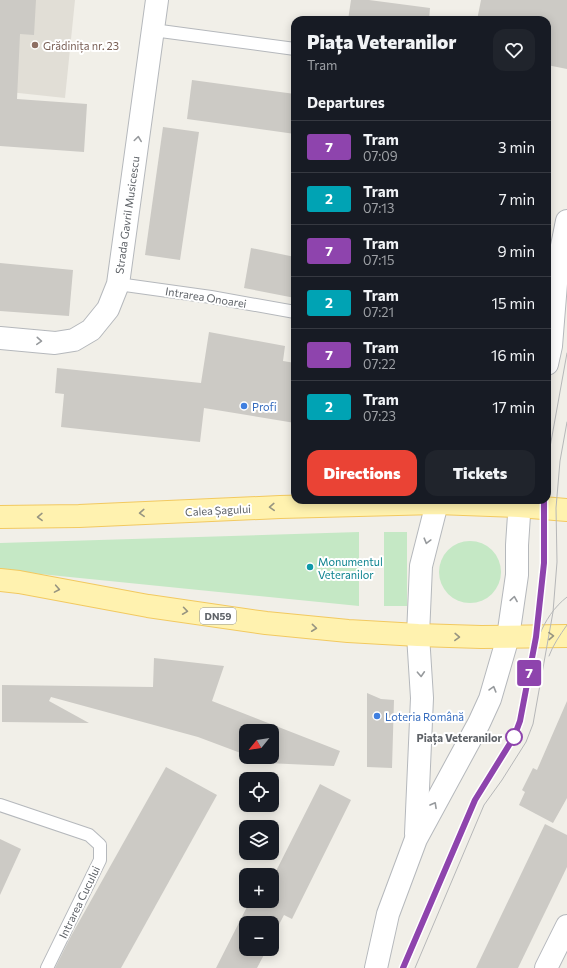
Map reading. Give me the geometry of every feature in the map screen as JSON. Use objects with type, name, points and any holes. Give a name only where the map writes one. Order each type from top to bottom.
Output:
[{"type":"main road","name":"Calea Șagului","points":[[0,517],[78,516],[375,504]]},
{"type":"main road","points":[[526,504],[567,510]]},
{"type":"main road","name":"DN59","points":[[0,580],[19,582],[148,606],[266,623],[348,631],[418,635],[481,637],[567,636]]},
{"type":"street","name":"Strada Gavril Musicescu","points":[[0,338],[55,343],[74,340],[91,330],[108,309],[118,284],[157,0]]},
{"type":"street","points":[[551,346],[557,271],[567,221]]},
{"type":"street","points":[[551,284],[557,271]]},
{"type":"street","points":[[416,839],[422,698],[418,635],[421,566],[437,504]]},
{"type":"street","points":[[376,968],[388,914],[416,839],[479,723],[490,699],[508,637],[518,575],[517,545],[519,504]]},
{"type":"street","points":[[546,968],[567,926]]},
{"type":"lane","points":[[153,30],[291,48]]},
{"type":"lane","name":"Intrarea Onoarei","points":[[118,284],[211,297],[291,311]]},
{"type":"lane","name":"Intrarea Cucului","points":[[0,805],[89,835],[100,845],[100,860],[47,968]]},
{"type":"shaded area","name":"Grădinița nr. 23","points":[[0,0],[75,0],[65,98],[0,91]]},
{"type":"green space","points":[[359,532],[359,606],[0,570],[0,543]]},
{"type":"green space","points":[[384,532],[407,532],[407,606],[384,606]]},
{"type":"green space","points":[[470,541],[482,544],[492,550],[498,560],[501,572],[498,584],[492,594],[482,600],[470,603],[458,600],[448,594],[442,584],[439,572],[442,560],[448,550],[458,544]]},
{"type":"building","points":[[0,0],[36,0],[34,35],[20,34],[17,99],[87,104],[84,152],[0,146]]},
{"type":"building","points":[[351,0],[369,0],[430,8],[429,16],[349,16]]},
{"type":"building","points":[[481,0],[567,0],[567,69],[551,66],[551,16],[478,16]]},
{"type":"building","points":[[192,80],[291,93],[291,133],[187,119]]},
{"type":"building","points":[[163,127],[199,132],[180,260],[145,255]]},
{"type":"building","points":[[251,248],[291,256],[291,297],[244,288]]},
{"type":"building","points":[[0,263],[73,270],[69,316],[0,311]]},
{"type":"building","points":[[209,332],[285,346],[283,361],[291,362],[291,422],[204,408],[200,442],[61,427],[64,394],[55,393],[57,368],[201,383]]},
{"type":"building","points":[[154,658],[224,666],[212,701],[271,724],[239,724],[239,752],[198,737],[51,697],[49,701],[89,723],[2,722],[2,685],[153,687]]},
{"type":"building","points":[[367,693],[381,699],[394,700],[392,768],[367,767]]},
{"type":"building","points":[[567,701],[567,798],[553,823],[519,805],[525,792],[522,790],[533,768],[537,770]]},
{"type":"building","points":[[279,727],[340,751],[334,766],[279,764]]},
{"type":"building","points":[[166,767],[217,795],[121,968],[55,968],[71,936]]},
{"type":"building","points":[[320,784],[351,800],[292,919],[284,915],[279,925],[279,916],[242,916],[246,908],[279,908],[279,868],[278,868]]},
{"type":"building","points":[[545,824],[567,835],[567,867],[518,968],[476,968]]},
{"type":"building","points":[[0,839],[21,849],[0,895]]},
{"type":"building","points":[[239,923],[239,956],[263,956],[257,968],[216,968]]},
{"type":"tram line","points":[[551,442],[567,353]]},
{"type":"tram line","points":[[415,968],[484,805],[526,742],[533,724],[553,612],[557,562],[556,508],[560,461],[567,422]]},
{"type":"tram line","points":[[403,968],[475,800],[514,737],[520,721],[536,637],[545,563],[544,504]]},
{"type":"tram line","name":"7","points":[[403,968],[475,800],[514,737],[520,721],[536,637],[544,563],[544,504]]},
{"type":"tram line","points":[[539,636],[550,615],[567,597]]},
{"type":"tram line","points":[[549,656],[567,625]]},
{"type":"place","name":"Grădinița nr. 23","points":[[35,45]]},
{"type":"place","name":"Profi","points":[[244,406]]},
{"type":"place","name":"Monumentul Veteranilor","points":[[310,567]]},
{"type":"place","name":"Loteria Română","points":[[377,716]]},
{"type":"place","name":"Piața Veteranilor","points":[[514,737]]}]
